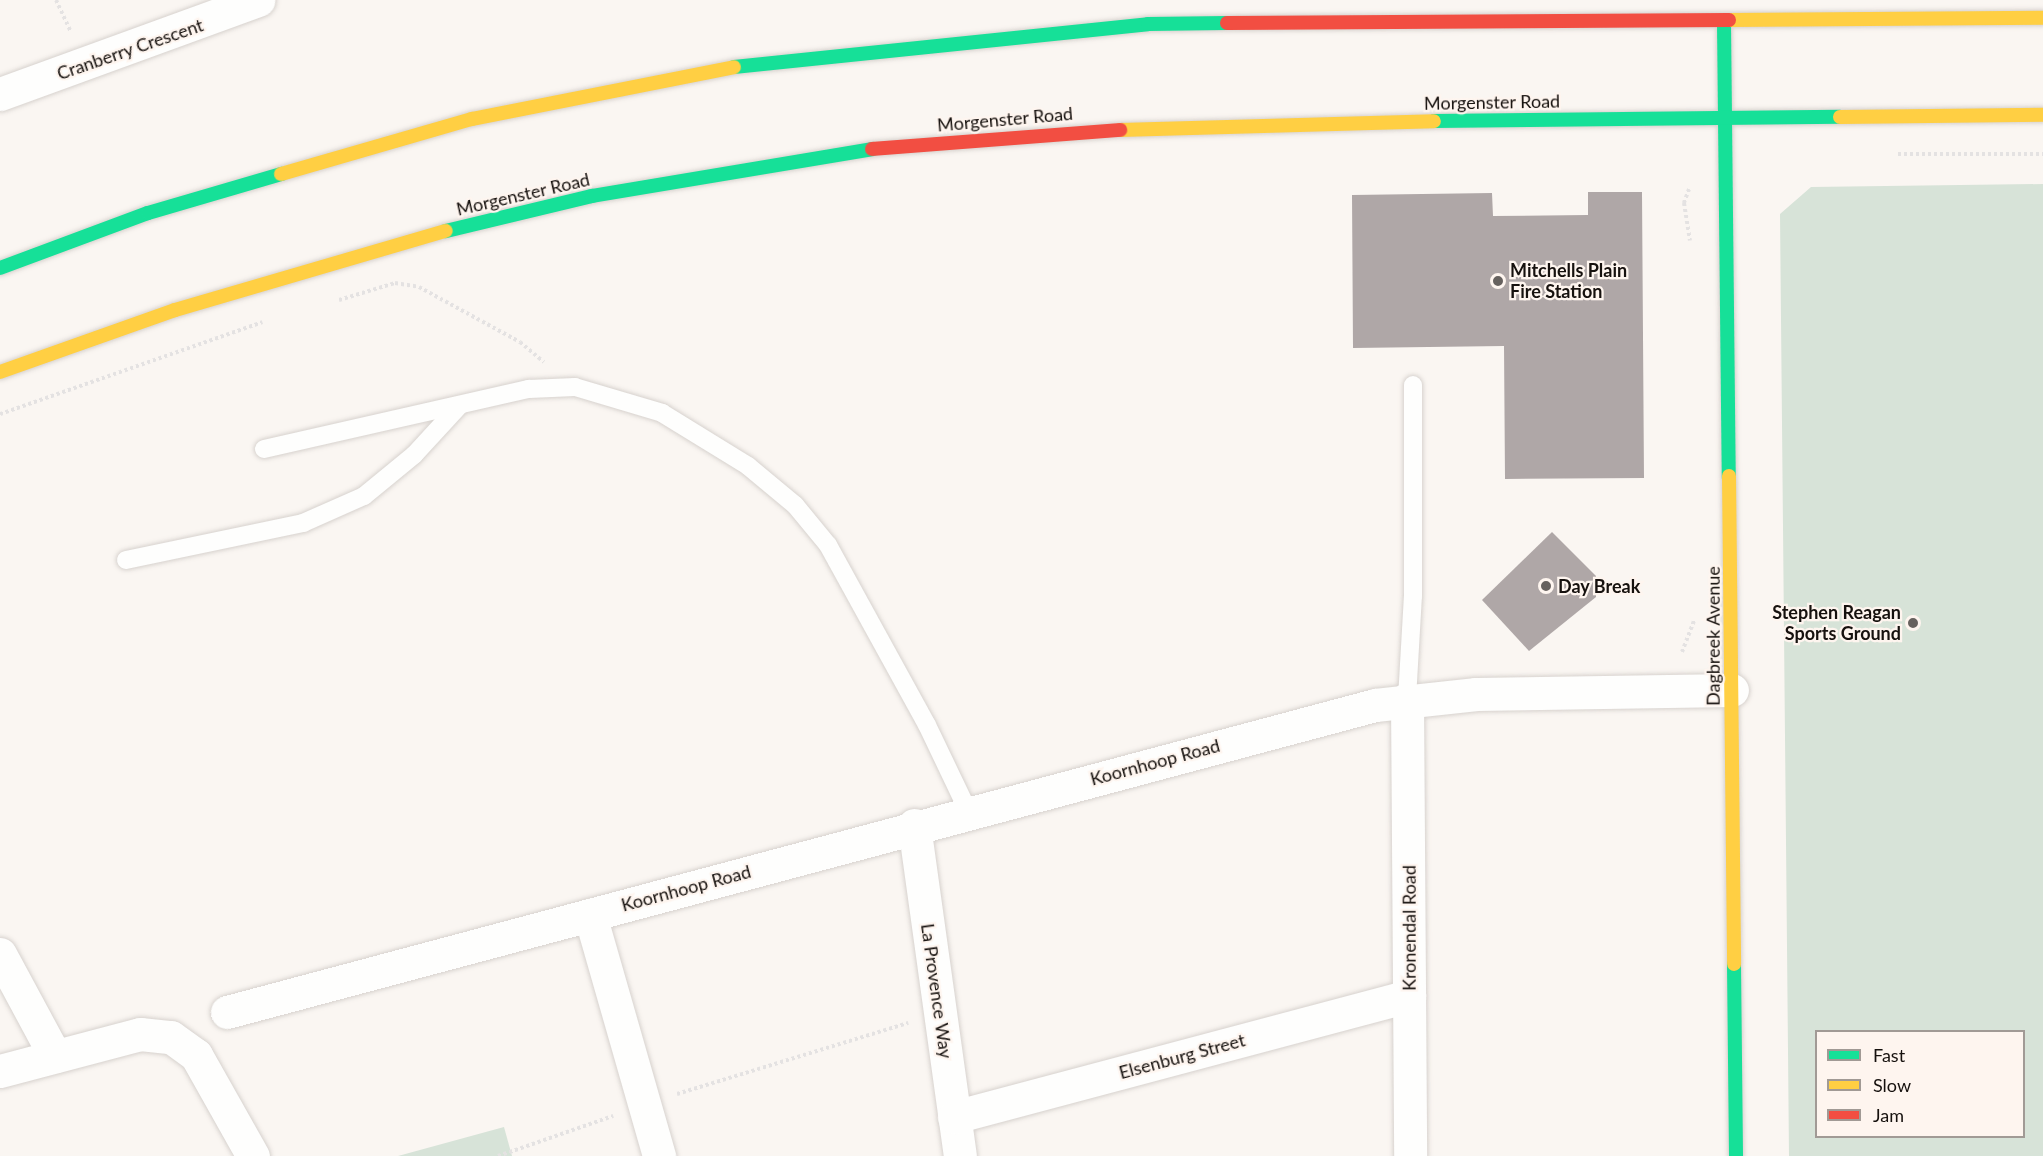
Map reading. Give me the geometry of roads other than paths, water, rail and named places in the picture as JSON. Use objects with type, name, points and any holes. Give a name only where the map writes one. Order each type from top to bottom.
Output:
[{"type":"main road","points":[[0,268],[148,213],[316,161],[472,119],[727,68],[1148,24],[1724,12],[2043,18]]},
{"type":"main road","name":"Dagbreek Avenue","points":[[1724,12],[1736,1156]]},
{"type":"main road","name":"Morgenster Road","points":[[0,372],[175,310],[404,241],[747,166],[905,145],[1184,124],[2043,115]]},
{"type":"street","name":"Cranberry Crescent","points":[[0,94],[258,0]]},
{"type":"street","name":"Koornhoop Road","points":[[227,1012],[914,825],[1407,699],[1732,690]]},
{"type":"street","name":"Kronendal Road","points":[[1407,699],[1410,1156]]},
{"type":"street","name":"La Provence Way","points":[[914,825],[960,1156]]},
{"type":"street","points":[[590,915],[659,1156]]},
{"type":"street","points":[[0,954],[55,1056]]},
{"type":"street","name":"Elsenburg Street","points":[[954,1117],[1409,996]]},
{"type":"street","points":[[0,1071],[140,1034],[171,1037],[196,1055],[253,1156]]},
{"type":"lane","points":[[1407,699],[1413,596],[1413,385]]},
{"type":"lane","points":[[264,449],[529,389],[561,388],[612,394],[662,413],[748,466],[795,505],[828,545],[927,725],[968,811]]},
{"type":"lane","points":[[126,560],[303,523],[364,496],[414,455],[459,406]]},
{"type":"place","name":"Mitchells Plain Fire Station","points":[[1498,281]]},
{"type":"place","name":"Day Break","points":[[1546,586]]},
{"type":"place","name":"Stephen Reagan Sports Ground","points":[[1913,623]]}]
